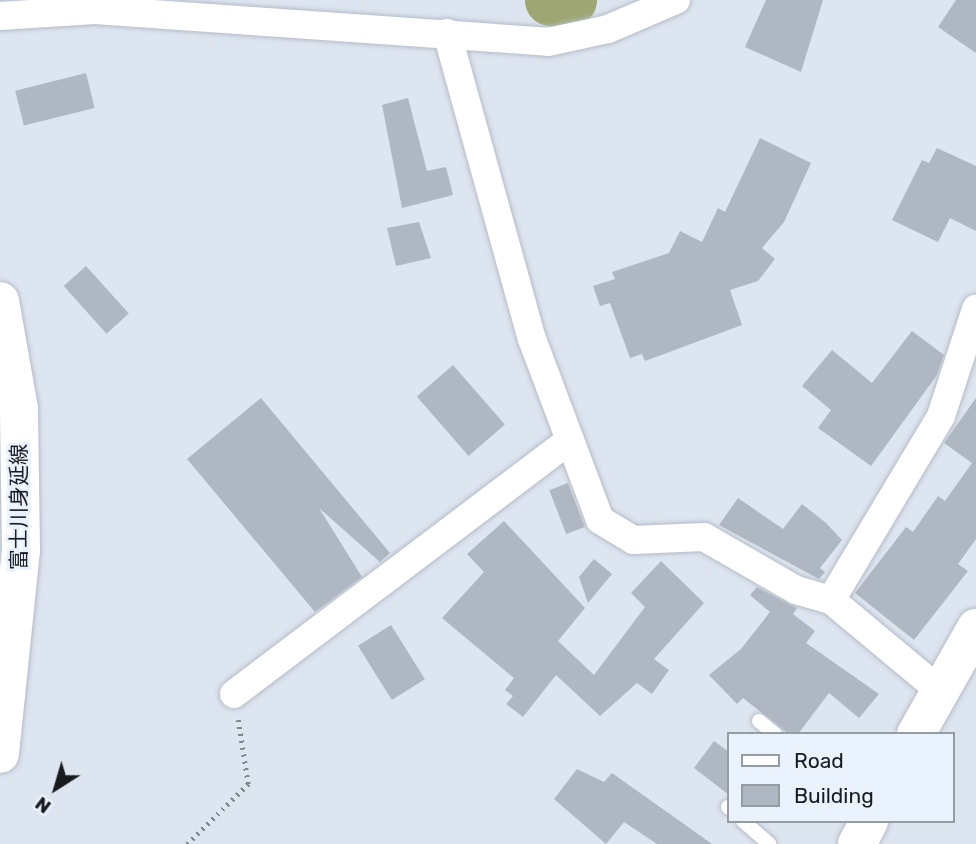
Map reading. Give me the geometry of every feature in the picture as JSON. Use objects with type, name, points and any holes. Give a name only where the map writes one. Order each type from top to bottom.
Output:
[{"type":"main road","name":"富士川身延線","points":[[0,301],[19,409],[20,550],[0,754]]},
{"type":"main road","points":[[917,732],[939,690],[974,635]]},
{"type":"main road","points":[[857,844],[868,823]]},
{"type":"street","points":[[0,16],[95,10],[548,42],[608,29],[676,0]]},
{"type":"street","points":[[447,33],[532,339],[600,520],[616,534],[633,540],[704,537],[796,590],[831,600],[939,690]]},
{"type":"street","points":[[831,600],[941,416],[976,309]]},
{"type":"street","points":[[234,694],[570,440]]},
{"type":"lane","points":[[759,721],[773,732]]},
{"type":"lane","points":[[745,823],[769,844]]},
{"type":"path","points":[[187,844],[248,784],[234,694]]},
{"type":"building","points":[[766,0],[823,0],[801,72],[745,47]]},
{"type":"building","points":[[956,0],[976,0],[976,53],[938,27]]},
{"type":"building","points":[[86,73],[95,108],[24,126],[15,91]]},
{"type":"building","points":[[408,98],[427,171],[446,167],[453,195],[402,208],[382,105]]},
{"type":"building","points":[[760,138],[811,163],[784,222],[762,248],[775,259],[758,281],[730,290],[742,325],[645,361],[642,354],[630,358],[610,303],[600,306],[593,286],[615,279],[612,272],[669,253],[680,231],[702,242],[718,208],[725,212]]},
{"type":"building","points":[[937,148],[976,166],[976,231],[950,218],[938,242],[892,220],[922,160],[929,163]]},
{"type":"building","points":[[419,222],[431,258],[396,266],[387,228]]},
{"type":"building","points":[[86,266],[129,314],[107,334],[64,286]]},
{"type":"building","points":[[912,331],[944,355],[937,375],[871,466],[818,428],[831,410],[802,386],[832,350],[872,383]]},
{"type":"building","points":[[453,365],[505,425],[469,456],[417,396]]},
{"type":"building","points":[[261,398],[390,553],[380,562],[319,508],[362,577],[315,612],[187,459]]},
{"type":"building","points":[[976,398],[976,539],[958,564],[968,571],[914,640],[855,593],[906,527],[913,532],[938,496],[945,501],[972,463],[944,443]]},
{"type":"building","points":[[568,483],[585,527],[566,534],[549,490]]},
{"type":"building","points":[[738,498],[783,529],[802,504],[826,523],[842,540],[820,568],[825,572],[819,579],[719,525]]},
{"type":"building","points":[[504,521],[585,608],[558,641],[594,675],[645,607],[631,593],[661,561],[704,603],[654,659],[669,670],[652,694],[637,683],[600,716],[556,675],[523,717],[506,704],[513,696],[505,690],[514,678],[442,618],[484,572],[467,554]]},
{"type":"building","points":[[594,559],[612,574],[588,603],[579,577]]},
{"type":"building","points":[[757,587],[797,608],[793,614],[815,631],[806,643],[879,694],[859,718],[829,693],[800,732],[786,732],[743,698],[737,704],[709,675],[741,649],[770,612],[750,595]]},
{"type":"building","points":[[391,625],[425,679],[392,700],[358,646]]},
{"type":"building","points":[[714,741],[727,751],[727,793],[694,768]]},
{"type":"building","points":[[577,769],[604,782],[612,773],[712,844],[657,844],[624,822],[606,844],[554,799]]},
{"type":"waterway","points":[[550,0],[571,0]]}]
